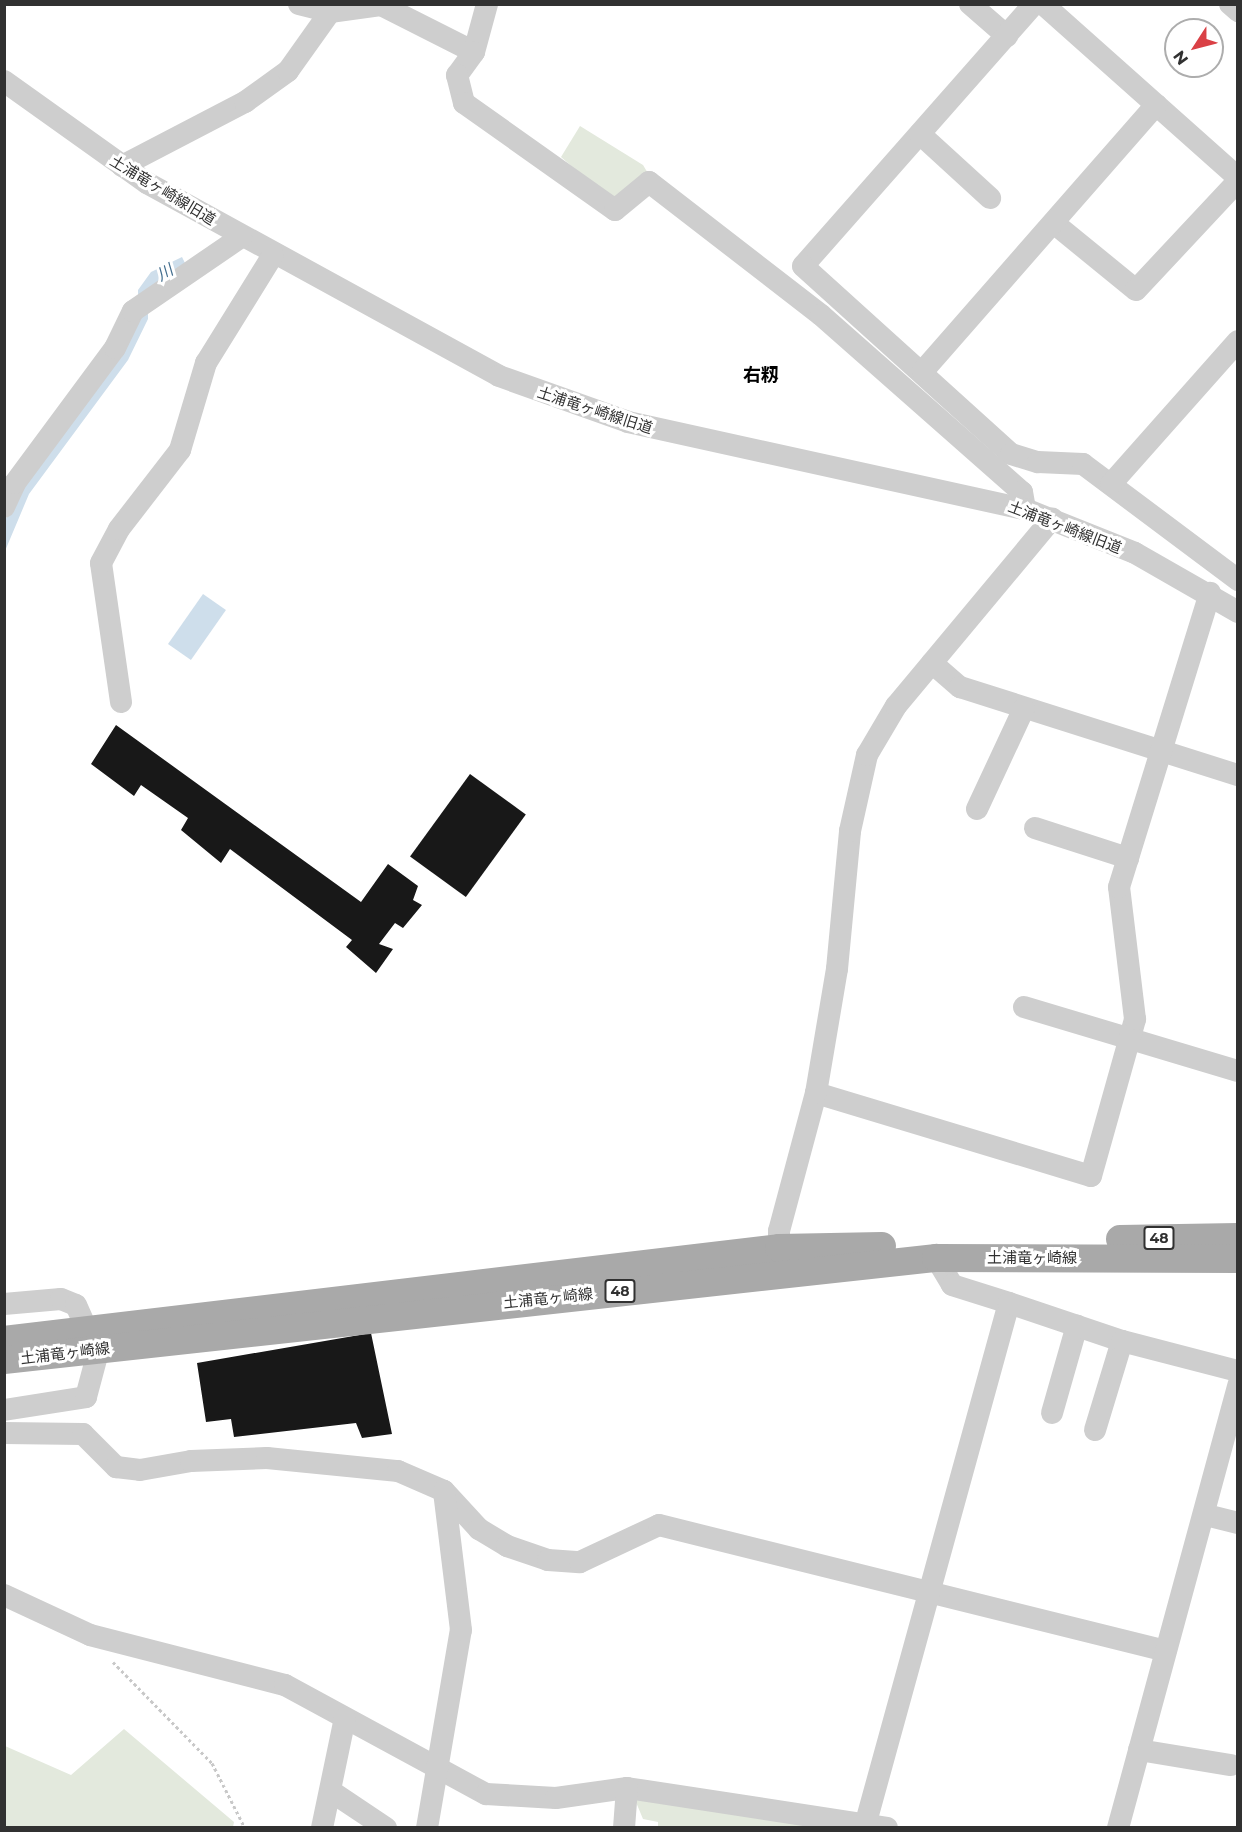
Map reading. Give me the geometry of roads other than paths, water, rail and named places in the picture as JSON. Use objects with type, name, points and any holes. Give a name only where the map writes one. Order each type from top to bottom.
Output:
[{"type":"main road","name":"土浦竜ヶ崎線","points":[[4,1340],[93,1339],[779,1261],[1238,1237]]},
{"type":"main road","name":"土浦竜ヶ崎線","points":[[779,1261],[936,1258],[1238,1258]]},
{"type":"main road","name":"土浦竜ヶ崎線","points":[[4,1360],[93,1339]]},
{"type":"street","points":[[487,4],[474,52],[457,75],[464,103],[615,210],[649,182],[830,322],[1022,492],[1025,509]]},
{"type":"street","points":[[970,4],[1007,36]]},
{"type":"street","points":[[1034,4],[804,266],[923,371],[1011,454],[1038,462],[1070,460],[1111,484],[1238,580]]},
{"type":"street","points":[[1043,4],[1238,179],[1136,290],[1055,224]]},
{"type":"street","points":[[1230,4],[1238,11]]},
{"type":"street","points":[[299,5],[330,12],[381,5],[474,52]]},
{"type":"street","points":[[122,166],[245,102],[288,71],[330,12]]},
{"type":"street","name":"土浦竜ヶ崎線旧道","points":[[4,81],[122,166],[241,237],[449,351],[544,395],[709,442],[1025,509],[1052,519],[1210,593],[1238,612]]},
{"type":"street","points":[[923,371],[1055,224],[1156,105]]},
{"type":"street","points":[[920,134],[990,198]]},
{"type":"street","points":[[4,507],[15,483],[116,348],[133,311],[241,237]]},
{"type":"street","points":[[121,702],[101,563],[119,529],[180,450],[207,363],[273,255]]},
{"type":"street","points":[[1111,484],[1236,347]]},
{"type":"street","points":[[779,1261],[779,1231],[816,1093],[837,969],[850,831],[867,755],[896,706],[1052,519]]},
{"type":"street","points":[[816,1093],[1091,1176],[1135,1019],[1119,887],[1163,751],[1210,593]]},
{"type":"street","points":[[932,663],[960,687],[1238,775]]},
{"type":"street","points":[[976,809],[1024,708]]},
{"type":"street","points":[[1035,828],[1128,858]]},
{"type":"street","points":[[1024,1007],[1238,1071]]},
{"type":"street","points":[[936,1258],[952,1285],[1122,1341],[1238,1371]]},
{"type":"street","points":[[4,1304],[61,1299],[76,1305],[93,1339],[86,1397],[4,1410]]},
{"type":"street","points":[[4,1595],[90,1635],[285,1685],[486,1794],[556,1798],[627,1788],[876,1825],[931,1589],[1009,1302]]},
{"type":"street","points":[[1052,1413],[1077,1325]]},
{"type":"street","points":[[1095,1430],[1122,1341]]},
{"type":"street","points":[[1118,1827],[1206,1515],[1238,1385]]},
{"type":"street","points":[[4,1433],[82,1434],[116,1467],[140,1470],[191,1461],[267,1458],[398,1471],[444,1491],[479,1529],[507,1546],[548,1560],[580,1562],[659,1525],[931,1589],[1166,1651]]},
{"type":"street","points":[[427,1827],[435,1768],[461,1630],[444,1491]]},
{"type":"street","points":[[1206,1515],[1238,1523]]},
{"type":"street","points":[[322,1827],[332,1792],[345,1718]]},
{"type":"street","points":[[1139,1750],[1231,1764]]},
{"type":"street","points":[[624,1827],[627,1788]]},
{"type":"street","points":[[332,1792],[386,1827]]},
{"type":"water","name":"川","points":[[182,257],[188,269],[148,297],[148,319],[128,360],[29,494],[5,551],[5,521],[19,488],[138,314],[138,290],[151,272]]},
{"type":"water","points":[[203,594],[226,610],[191,660],[168,644]]},
{"type":"district","name":"右籾","points":[[761,375]]}]
